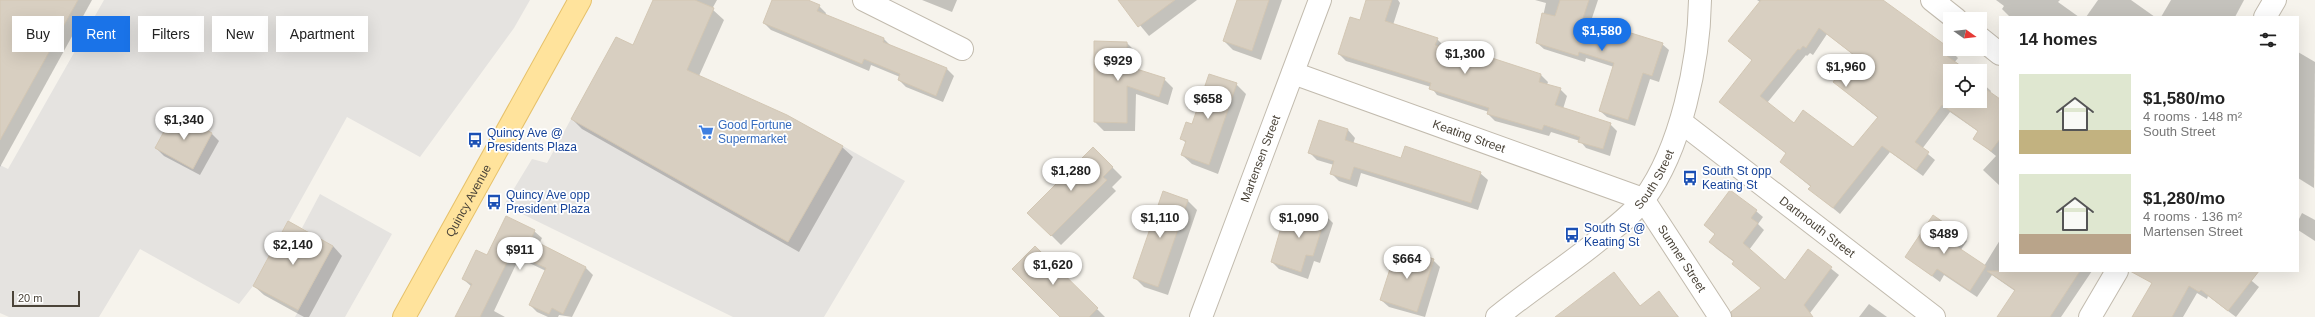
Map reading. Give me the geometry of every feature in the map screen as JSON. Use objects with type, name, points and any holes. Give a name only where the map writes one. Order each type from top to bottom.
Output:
[{"type":"main road","name":"Quincy Avenue","points":[[404,317],[580,0]]},
{"type":"street","points":[[864,0],[962,49]]},
{"type":"street","name":"Martensen Street","points":[[1201,317],[1294,74],[1320,0]]},
{"type":"street","name":"South Street","points":[[1497,317],[1601,239],[1643,199],[1660,170],[1681,122],[1698,35],[1700,0]]},
{"type":"street","points":[[1932,0],[1947,12]]},
{"type":"street","points":[[2266,16],[2275,0]]},
{"type":"street","points":[[1987,44],[1999,53]]},
{"type":"street","name":"Keating Street","points":[[1294,74],[1643,199]]},
{"type":"street","name":"Dartmouth Street","points":[[1681,122],[1934,317]]},
{"type":"street","name":"Sumner Street","points":[[1643,199],[1720,317]]},
{"type":"street","points":[[2090,317],[2116,272]]},
{"type":"shaded area","points":[[104,0],[530,0],[514,28],[420,157],[347,117],[253,286],[239,304],[140,249],[99,317],[9,317],[0,313],[0,165],[8,169],[74,52],[130,52],[130,16],[95,16]]},
{"type":"shaded area","points":[[571,119],[788,242],[843,146],[905,181],[824,317],[733,317],[504,205],[532,159],[547,163]]},
{"type":"shaded area","points":[[320,194],[392,234],[345,317],[295,317],[333,246],[302,228]]},
{"type":"building","points":[[0,0],[78,0],[64,25],[64,16],[12,16],[12,52],[49,52],[0,140]]},
{"type":"building","name":"Good Fortune Supermarket","points":[[653,0],[695,0],[714,8],[687,70],[787,115],[843,146],[788,242],[571,119],[616,37],[633,45]]},
{"type":"building","points":[[772,0],[808,0],[820,5],[817,11],[884,38],[883,42],[947,68],[936,96],[898,80],[900,74],[864,59],[862,64],[763,23]]},
{"type":"building","points":[[1118,0],[1175,0],[1138,27]]},
{"type":"building","points":[[1237,0],[1269,0],[1252,51],[1223,41]]},
{"type":"building","points":[[1366,0],[1392,0],[1385,21],[1438,38],[1435,45],[1490,62],[1492,58],[1541,74],[1539,82],[1561,88],[1555,105],[1611,123],[1603,149],[1578,142],[1580,137],[1544,125],[1542,130],[1487,114],[1489,108],[1429,89],[1431,83],[1338,54],[1350,17],[1360,20]]},
{"type":"building","points":[[1560,0],[1589,0],[1583,18],[1663,43],[1652,76],[1643,73],[1628,120],[1599,111],[1614,63],[1579,52],[1578,56],[1536,43],[1542,13],[1555,16]]},
{"type":"building","points":[[1761,0],[1883,0],[1943,43],[1943,56],[1947,56],[1958,64],[1943,64],[1943,106],[1942,105],[1915,142],[1929,152],[1916,170],[1882,146],[1833,208],[1808,189],[1811,186],[1780,162],[1786,153],[1719,102],[1752,60],[1728,41]],"holes":[[[1819,28],[1854,55],[1833,82],[1878,117],[1853,147],[1803,110],[1794,123],[1760,96],[1798,49],[1800,50],[1803,46],[1806,48]]]},
{"type":"building","points":[[1094,41],[1127,42],[1127,66],[1165,78],[1159,97],[1127,86],[1127,123],[1094,122]]},
{"type":"building","points":[[1209,74],[1237,83],[1209,165],[1181,155],[1186,141],[1180,139],[1186,122],[1192,124]]},
{"type":"building","points":[[1987,90],[1999,98],[1999,140],[1991,151],[1973,139],[1978,131],[1946,108],[1987,108]]},
{"type":"building","points":[[174,113],[212,133],[193,169],[155,148]]},
{"type":"building","points":[[1319,120],[1348,129],[1345,140],[1401,158],[1405,146],[1481,172],[1471,203],[1354,167],[1350,180],[1330,174],[1334,161],[1308,153]]},
{"type":"building","points":[[1093,147],[1113,167],[1103,177],[1107,180],[1051,236],[1027,213]]},
{"type":"building","points":[[1730,190],[1757,210],[1751,218],[1758,223],[1743,243],[1785,280],[1808,249],[1832,267],[1804,305],[1813,317],[1732,317],[1731,312],[1761,288],[1732,264],[1734,261],[1709,242],[1715,234],[1704,225]]},
{"type":"building","points":[[1163,191],[1188,200],[1158,287],[1133,278]]},
{"type":"building","points":[[1298,206],[1326,215],[1313,256],[1306,255],[1301,272],[1271,262],[1282,224],[1291,227]]},
{"type":"building","points":[[1933,215],[1960,234],[1953,244],[1986,266],[1970,291],[1937,269],[1932,276],[1905,257]]},
{"type":"building","points":[[506,216],[535,230],[531,239],[586,267],[563,314],[552,308],[549,314],[529,305],[546,268],[512,252],[480,317],[455,317],[472,284],[462,279],[476,250],[487,255]]},
{"type":"building","points":[[288,221],[333,246],[298,310],[253,286]]},
{"type":"building","points":[[1035,246],[1098,308],[1089,317],[1060,317],[1012,269]]},
{"type":"building","points":[[1397,247],[1434,259],[1417,312],[1380,300]]},
{"type":"building","points":[[1987,271],[2079,272],[2050,317],[1997,317],[2015,290]]},
{"type":"building","points":[[1614,272],[1640,306],[1659,291],[1678,317],[1555,317]]},
{"type":"building","points":[[2132,272],[2258,272],[2228,311],[2201,290],[2199,292],[2189,286],[2172,317],[2132,317],[2152,283]]},
{"type":"place","name":"Good Fortune Supermarket","points":[[706,132]]},
{"type":"place","name":"Quincy Ave @ Presidents Plaza","points":[[475,140]]},
{"type":"place","name":"South St opp Keating St","points":[[1690,178]]},
{"type":"place","name":"Quincy Ave opp President Plaza","points":[[494,202]]},
{"type":"place","name":"South St @ Keating St","points":[[1572,235]]}]
